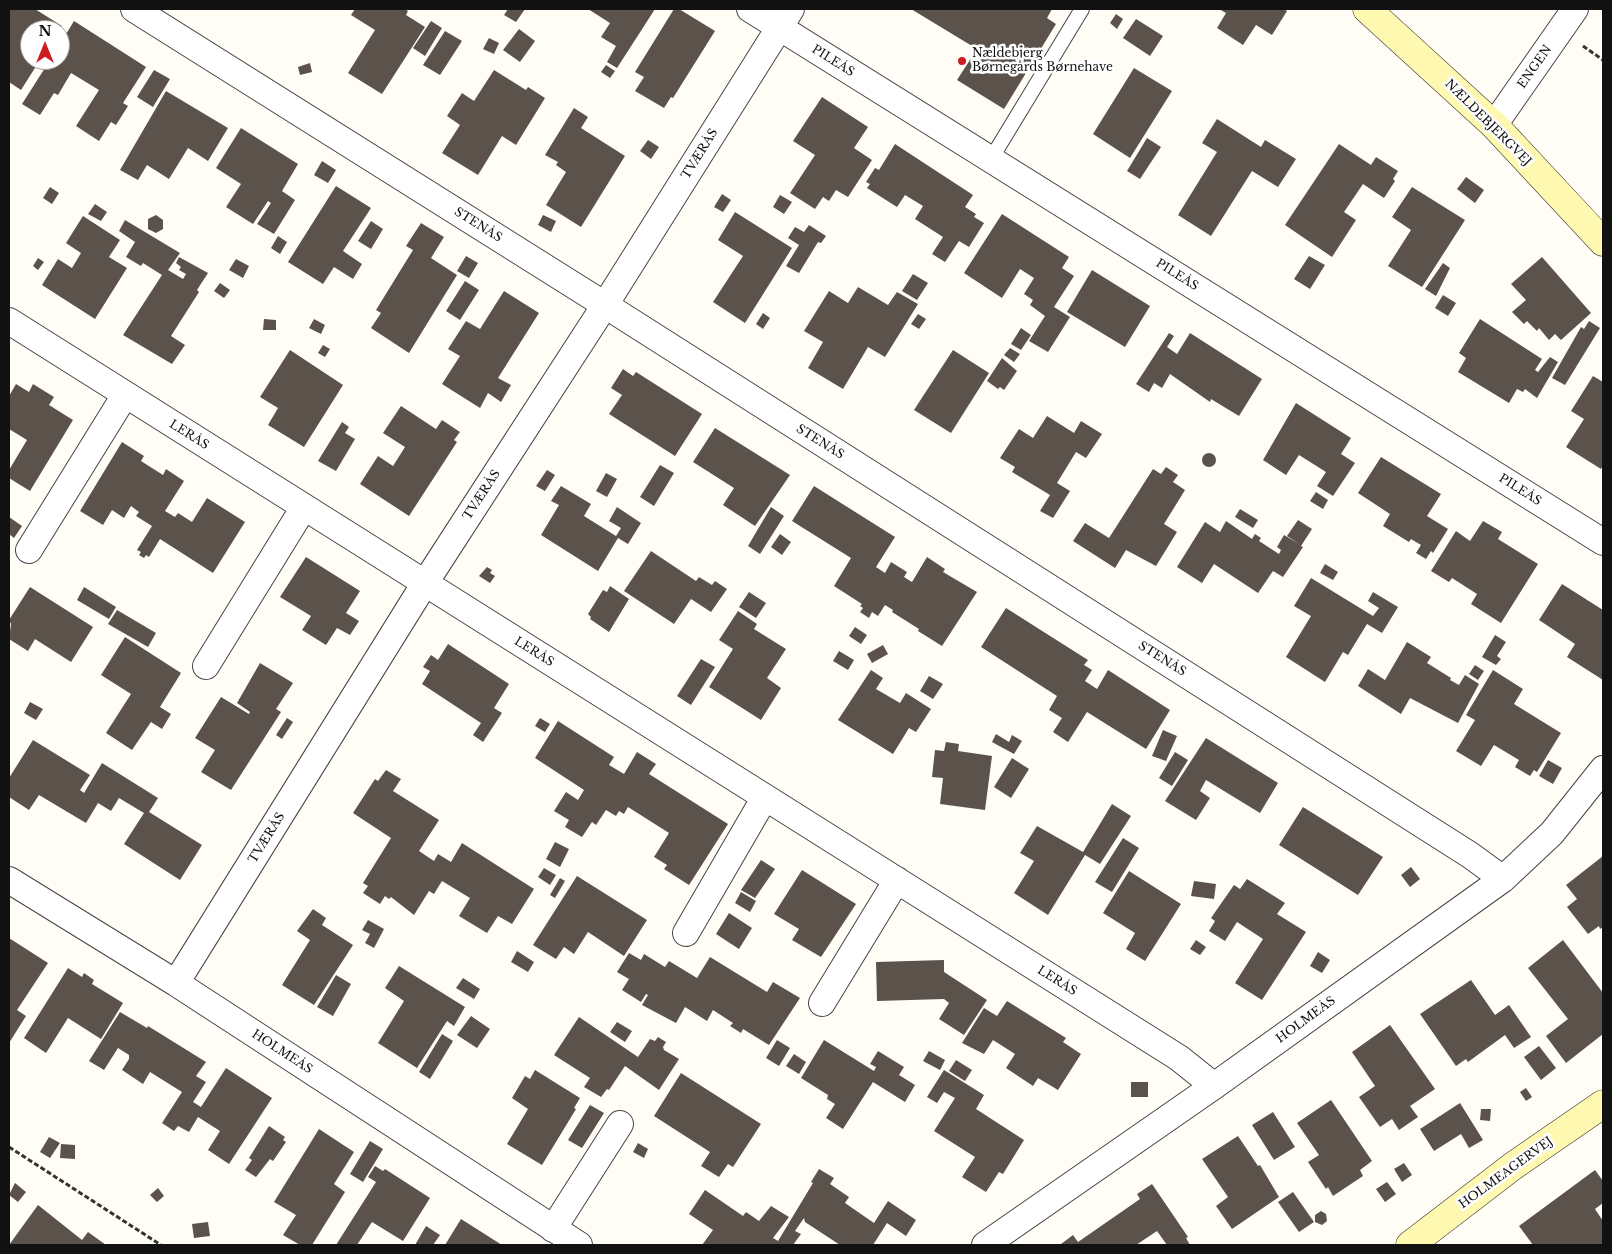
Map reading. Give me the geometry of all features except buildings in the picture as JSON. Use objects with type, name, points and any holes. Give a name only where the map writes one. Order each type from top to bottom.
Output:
[{"type":"street","name":"STENÅS","points":[[134,9],[605,305],[1454,844],[1503,879]]},
{"type":"street","name":"PILEÅS","points":[[750,9],[785,18],[991,159],[1603,542]]},
{"type":"street","name":"NÆLDEBJERGVEJ","points":[[1367,9],[1494,125],[1603,242]]},
{"type":"street","name":"ENGEN","points":[[1494,125],[1575,9]]},
{"type":"street","name":"TVÆRÅS","points":[[176,983],[425,583],[605,305],[785,18]]},
{"type":"street","name":"LERÅS","points":[[9,321],[1179,1058],[1214,1086]]},
{"type":"street","points":[[29,550],[125,394]]},
{"type":"street","points":[[206,666],[304,508]]},
{"type":"street","name":"HOLMEÅS","points":[[985,1245],[1214,1086],[1503,879],[1552,833],[1603,769]]},
{"type":"street","points":[[686,933],[765,797]]},
{"type":"street","name":"HOLMEÅS","points":[[9,880],[176,983],[579,1245]]},
{"type":"street","points":[[822,1003],[897,880]]},
{"type":"street","name":"HOLMEAGERVEJ","points":[[1410,1245],[1513,1166],[1603,1104]]},
{"type":"street","points":[[553,1229],[620,1124]]},
{"type":"lane","points":[[991,159],[1082,9]]},
{"type":"path","points":[[9,1147],[161,1245]]},
{"type":"place","name":"Nældebjerg Børnegårds Børnehave","points":[[962,61]]}]
